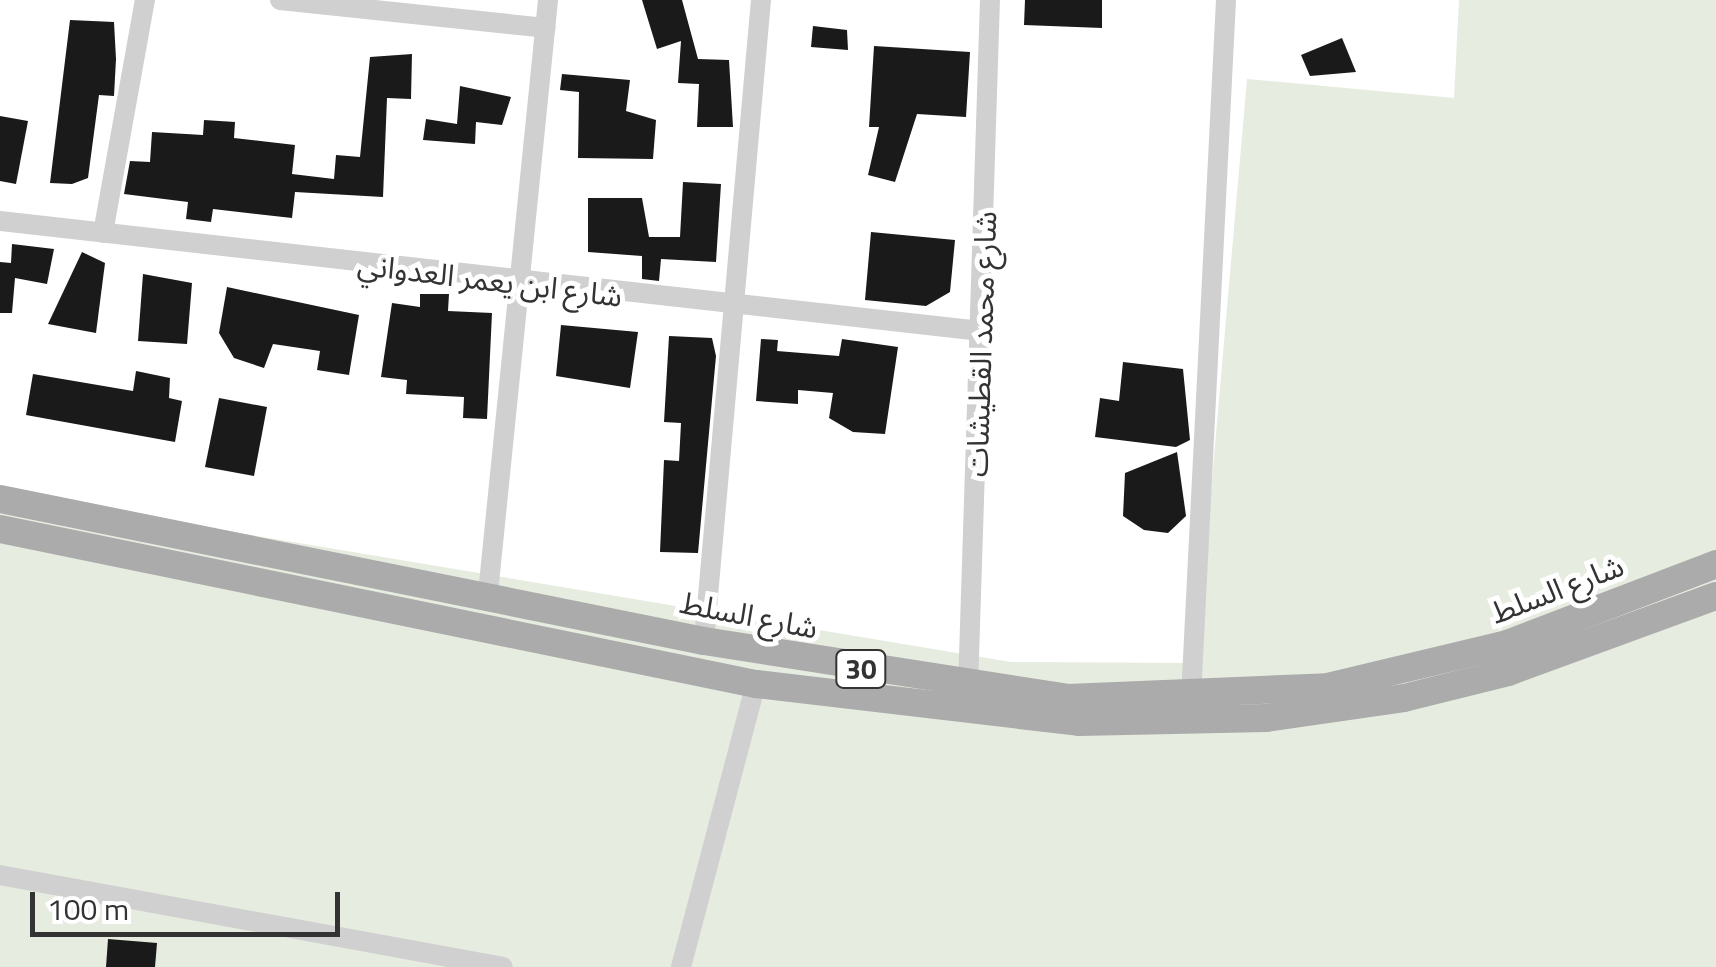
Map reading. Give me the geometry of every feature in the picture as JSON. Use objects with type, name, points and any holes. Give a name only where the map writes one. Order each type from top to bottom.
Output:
[{"type":"main road","name":"شارع السلط","points":[[0,499],[488,593],[704,641],[968,688],[1191,698],[1327,687],[1480,652],[1716,564]]},
{"type":"main road","name":"شارع السلط","points":[[0,528],[756,684],[1066,721],[1266,718],[1482,680],[1716,596]]},
{"type":"street","points":[[103,233],[145,0]]},
{"type":"street","points":[[280,0],[546,28]]},
{"type":"street","points":[[488,593],[548,0]]},
{"type":"street","points":[[704,641],[730,308],[762,0]]},
{"type":"street","name":"شارع محمد القطيشات","points":[[968,688],[990,0]]},
{"type":"street","points":[[1191,698],[1226,0]]},
{"type":"street","name":"شارع ابن يعمر العدواني","points":[[0,221],[520,285],[981,331]]},
{"type":"street","points":[[681,967],[756,684]]},
{"type":"street","points":[[0,875],[503,967]]},
{"type":"shaded area","points":[[1459,0],[1716,0],[1716,967],[0,967],[0,493],[1011,662],[1196,663],[1247,79],[1454,98]]},
{"type":"building","points":[[642,0],[682,0],[698,59],[729,60],[733,127],[697,127],[699,84],[678,83],[681,41],[657,49]]},
{"type":"building","points":[[1025,0],[1102,0],[1102,28],[1024,25]]},
{"type":"building","points":[[70,20],[114,22],[114,96],[99,95],[88,178],[72,184],[50,183]]},
{"type":"building","points":[[813,26],[847,30],[848,50],[811,47]]},
{"type":"building","points":[[1342,38],[1356,72],[1310,76],[1301,55]]},
{"type":"building","points":[[874,46],[970,52],[966,117],[917,114],[895,182],[868,175],[879,127],[869,127]]},
{"type":"building","points":[[412,54],[411,99],[387,98],[383,197],[295,192],[292,218],[213,209],[211,222],[186,219],[188,202],[124,194],[130,161],[150,162],[152,132],[203,135],[204,120],[235,122],[234,138],[295,145],[292,174],[334,179],[336,155],[360,157],[370,57]]},
{"type":"building","points":[[562,74],[630,80],[626,111],[656,120],[653,159],[578,158],[579,92],[560,90]]},
{"type":"building","points":[[460,86],[511,97],[502,125],[476,122],[475,144],[423,140],[426,119],[457,124]]},
{"type":"building","points":[[0,116],[28,121],[16,184],[0,181]]},
{"type":"building","points":[[683,182],[721,184],[716,262],[661,259],[659,281],[642,279],[642,256],[588,252],[588,198],[642,198],[649,237],[680,237]]},
{"type":"building","points":[[871,232],[955,240],[950,292],[926,306],[865,300]]},
{"type":"building","points":[[12,244],[54,249],[47,284],[15,278],[12,313],[0,313],[0,262],[11,263]]},
{"type":"building","points":[[82,252],[105,263],[96,333],[48,324]]},
{"type":"building","points":[[143,274],[192,283],[187,344],[138,341]]},
{"type":"building","points":[[227,287],[359,315],[349,375],[317,370],[320,351],[273,344],[264,368],[234,358],[219,333]]},
{"type":"building","points":[[420,294],[449,294],[448,311],[492,313],[487,419],[463,418],[464,397],[406,394],[407,380],[381,377],[392,303],[420,307]]},
{"type":"building","points":[[561,325],[638,332],[630,388],[556,376]]},
{"type":"building","points":[[669,336],[712,338],[716,356],[698,553],[660,552],[664,460],[679,461],[681,423],[664,422]]},
{"type":"building","points":[[761,339],[778,340],[777,351],[839,356],[842,339],[898,347],[885,434],[853,432],[829,418],[833,393],[798,390],[798,404],[756,401]]},
{"type":"building","points":[[1123,362],[1183,369],[1190,440],[1176,447],[1095,437],[1100,398],[1119,401]]},
{"type":"building","points":[[136,371],[170,378],[169,398],[182,401],[175,442],[26,415],[33,374],[133,391]]},
{"type":"building","points":[[219,398],[267,407],[254,476],[205,467]]},
{"type":"building","points":[[1177,452],[1186,516],[1168,533],[1144,530],[1123,516],[1125,473]]},
{"type":"building","points":[[108,939],[157,943],[155,967],[106,967]]}]
